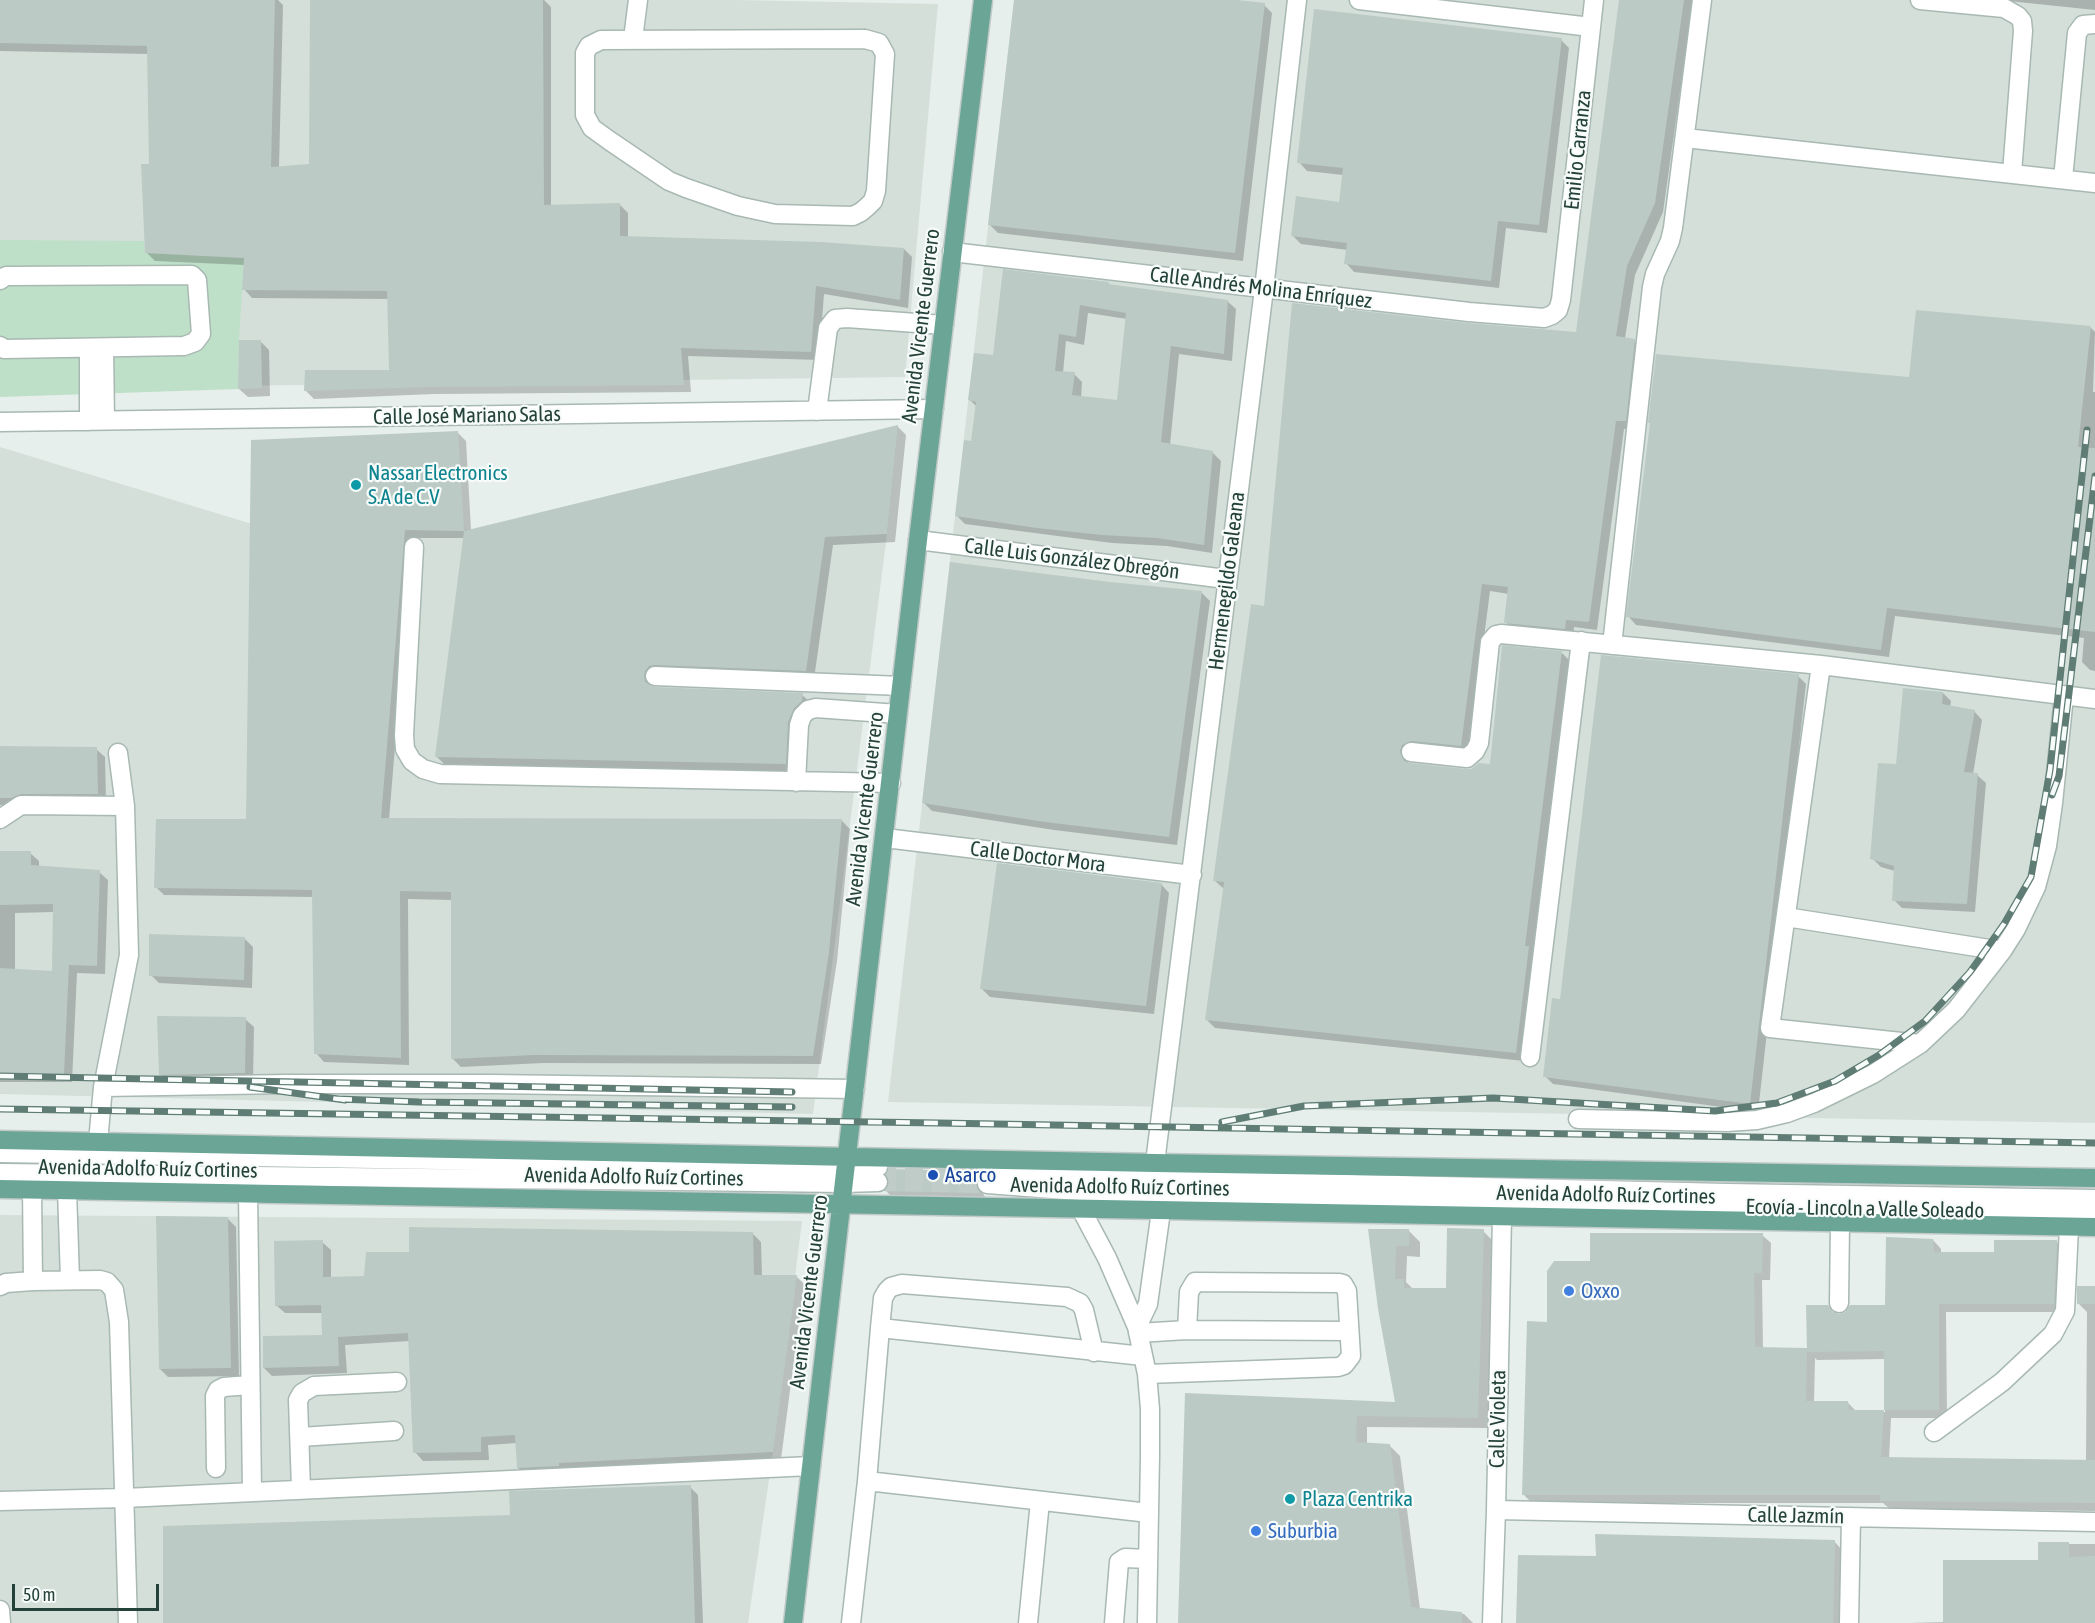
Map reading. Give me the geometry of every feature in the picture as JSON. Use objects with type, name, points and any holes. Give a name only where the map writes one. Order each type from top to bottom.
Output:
[{"type":"main road","name":"Avenida Vicente Guerrero","points":[[793,1623],[983,0]]},
{"type":"main road","name":"Avenida Adolfo Ruíz Cortines","points":[[0,1140],[845,1169],[1155,1163],[2095,1178]]},
{"type":"main road","name":"Avenida Adolfo Ruíz Cortines","points":[[0,1189],[2095,1227]]},
{"type":"street","points":[[633,39],[638,0]]},
{"type":"street","name":"Hermenegildo Galeana","points":[[1155,1163],[1192,875],[1226,579],[1264,289],[1297,0]]},
{"type":"street","points":[[1359,0],[1591,27]]},
{"type":"street","name":"Emilio Carranza","points":[[1561,300],[1594,0]]},
{"type":"street","points":[[1612,645],[1652,287],[1673,228],[1702,0]]},
{"type":"street","points":[[1920,0],[2004,8],[2022,21],[2024,31],[2012,172]]},
{"type":"street","points":[[2063,179],[2077,33],[2083,25],[2095,24]]},
{"type":"street","points":[[633,39],[865,39],[879,43],[885,54],[876,190],[873,201],[861,213],[852,216],[775,214],[738,206],[686,188],[669,181],[645,166],[592,128],[587,121],[585,109],[585,53],[589,46],[601,40],[633,39]]},
{"type":"street","points":[[1685,138],[2012,172],[2095,183]]},
{"type":"street","name":"Calle Andrés Molina Enríquez","points":[[952,252],[1469,312],[1544,318],[1558,310],[1561,300]]},
{"type":"street","points":[[0,280],[6,276],[192,275],[197,280],[201,334],[195,342],[184,346],[4,349],[0,346]]},
{"type":"street","points":[[817,411],[828,328],[835,319],[944,325]]},
{"type":"street","points":[[96,348],[97,420]]},
{"type":"street","name":"Calle José Mariano Salas","points":[[0,422],[934,409]]},
{"type":"street","name":"Calle Luis González Obregón","points":[[918,540],[1226,579]]},
{"type":"street","points":[[414,547],[404,735],[405,749],[412,761],[423,769],[440,774],[891,783]]},
{"type":"street","points":[[1411,752],[1467,758],[1475,751],[1479,743],[1490,642],[1496,635],[1501,634],[1821,665],[2095,699]]},
{"type":"street","points":[[1530,1057],[1581,641]]},
{"type":"street","points":[[1821,665],[1770,1028],[1920,1044]]},
{"type":"street","points":[[655,676],[902,686]]},
{"type":"street","points":[[1578,1119],[1727,1122],[1757,1120],[1788,1113],[1814,1103],[1873,1074],[1920,1044],[1956,1010],[2002,951],[2016,929],[2036,886],[2047,846],[2064,696]]},
{"type":"street","points":[[796,782],[799,725],[802,716],[808,710],[816,708],[898,714]]},
{"type":"street","points":[[98,1142],[103,1087],[129,955],[125,806],[118,753]]},
{"type":"street","points":[[0,819],[21,805],[125,806]]},
{"type":"street","name":"Calle Doctor Mora","points":[[885,838],[1192,875]]},
{"type":"street","points":[[1786,917],[2002,951]]},
{"type":"street","points":[[103,1087],[502,1084],[855,1089]]},
{"type":"street","points":[[0,1154],[845,1169],[878,1175]]},
{"type":"street","points":[[0,1173],[845,1169]]},
{"type":"street","points":[[988,1176],[2032,1205],[2095,1212]]},
{"type":"street","points":[[32,1189],[33,1281]]},
{"type":"street","points":[[67,1190],[70,1280]]},
{"type":"street","points":[[248,1193],[252,1492]]},
{"type":"street","points":[[2032,1205],[2095,1199]]},
{"type":"street","points":[[1081,1209],[1107,1258],[1137,1330],[1145,1365],[1150,1409],[1147,1623]]},
{"type":"street","points":[[1137,1330],[1148,1304],[1161,1211]]},
{"type":"street","name":"Calle Violeta","points":[[1492,1623],[1502,1216]]},
{"type":"street","points":[[1839,1303],[1840,1223]]},
{"type":"street","points":[[1934,1432],[2002,1382],[2052,1334],[2065,1311],[2069,1227]]},
{"type":"street","points":[[0,1286],[6,1283],[33,1281],[100,1280],[107,1282],[114,1290],[117,1299],[128,1623]]},
{"type":"street","points":[[880,1328],[1094,1352],[1145,1365],[1338,1367],[1348,1362],[1351,1356],[1347,1291],[1343,1284],[1196,1282],[1189,1292],[1187,1330]]},
{"type":"street","points":[[851,1623],[867,1481],[883,1298],[887,1291],[891,1287],[902,1284],[1067,1297],[1080,1303],[1084,1310],[1094,1352]]},
{"type":"street","points":[[1137,1330],[1349,1331]]},
{"type":"street","points":[[301,1489],[298,1400],[302,1393],[314,1386],[397,1382]]},
{"type":"street","points":[[216,1468],[215,1396],[224,1386],[250,1385]]},
{"type":"street","points":[[300,1437],[394,1431]]},
{"type":"street","points":[[0,1501],[125,1498],[811,1466]]},
{"type":"street","points":[[867,1481],[1149,1513]]},
{"type":"street","points":[[1031,1623],[1040,1501]]},
{"type":"street","name":"Calle Jazmín","points":[[1496,1510],[2095,1522]]},
{"type":"street","points":[[1849,1623],[1851,1517]]},
{"type":"street","points":[[1114,1623],[1119,1562],[1125,1558],[1148,1559]]},
{"type":"street","points":[[0,1610],[1,1623]]},
{"type":"shaded area","points":[[0,0],[736,0],[938,4],[905,377],[0,389]]},
{"type":"shaded area","points":[[1014,0],[2095,0],[2095,1123],[888,1102]]},
{"type":"shaded area","points":[[898,425],[887,534],[813,1114],[0,1094],[0,447],[252,524],[464,531]]},
{"type":"shaded area","points":[[0,1215],[802,1221],[773,1452],[748,1623],[0,1623]]},
{"type":"green space","points":[[0,240],[144,241],[145,253],[244,258],[238,389],[0,397]]},
{"type":"building","points":[[0,0],[275,0],[271,167],[309,164],[310,0],[543,0],[544,205],[620,203],[620,236],[821,242],[904,248],[900,300],[816,286],[811,352],[681,348],[684,385],[425,387],[304,391],[305,370],[389,370],[387,291],[242,290],[244,258],[145,253],[141,164],[149,164],[147,46],[0,43]]},
{"type":"building","points":[[1014,0],[1237,0],[1265,3],[1235,253],[988,225]]},
{"type":"building","points":[[1619,0],[1684,0],[1655,203],[1627,266],[1616,336],[1635,339],[1626,421],[1616,421],[1589,622],[1566,620],[1565,629],[1504,623],[1508,587],[1482,584],[1461,746],[1412,741],[1402,745],[1400,751],[1404,761],[1410,763],[1466,769],[1471,769],[1479,763],[1490,764],[1502,645],[1562,651],[1525,946],[1529,946],[1516,1053],[1205,1020],[1224,882],[1213,881],[1251,604],[1264,606],[1292,303],[1468,323],[1576,332]]},
{"type":"building","points":[[1314,9],[1562,38],[1539,225],[1498,221],[1491,281],[1344,264],[1347,243],[1291,236],[1296,196],[1339,202],[1343,168],[1297,163]]},
{"type":"building","points":[[1003,269],[1228,300],[1224,354],[1171,346],[1161,442],[1213,451],[1204,545],[1157,538],[1037,528],[955,516],[964,440],[971,441],[976,402],[968,400],[974,353],[993,355]],"holes":[[[1080,305],[1126,313],[1117,400],[1072,395],[1075,372],[1055,371],[1059,334],[1076,337]]]},
{"type":"building","points":[[1916,310],[2091,326],[2078,447],[2095,448],[2095,632],[1887,608],[1881,650],[1626,617],[1650,423],[1648,423],[1656,354],[1909,377]]},
{"type":"building","points":[[239,340],[261,340],[262,388],[238,389]]},
{"type":"building","points":[[898,425],[887,534],[825,537],[806,671],[655,665],[649,666],[645,671],[645,682],[655,687],[803,693],[802,701],[794,708],[788,722],[786,764],[435,757],[464,531]]},
{"type":"building","points":[[458,431],[464,531],[405,530],[381,818],[842,819],[829,952],[813,1056],[534,1055],[451,1059],[451,892],[400,891],[401,1058],[314,1054],[312,890],[154,888],[156,819],[246,819],[251,440]]},
{"type":"building","points":[[950,562],[1202,591],[1169,837],[1045,822],[922,803]]},
{"type":"building","points":[[1601,655],[1799,674],[1750,1104],[1543,1077],[1552,998],[1560,999]]},
{"type":"building","points":[[1903,688],[1943,692],[1942,704],[1975,710],[1964,772],[1978,773],[1967,904],[1892,901],[1894,866],[1870,859],[1878,763],[1896,764]]},
{"type":"building","points":[[0,746],[97,747],[98,794],[21,794],[11,798],[0,798]]},
{"type":"building","points":[[0,851],[31,851],[31,865],[100,870],[97,966],[69,965],[64,1074],[0,1074],[0,968],[52,971],[53,904],[0,905]]},
{"type":"building","points":[[997,863],[1162,883],[1146,1006],[980,989]]},
{"type":"building","points":[[149,934],[245,937],[244,980],[149,976]]},
{"type":"building","points":[[157,1016],[246,1017],[245,1073],[159,1075]]},
{"type":"building","points":[[889,1169],[977,1171],[980,1176],[976,1184],[980,1193],[884,1191],[889,1182],[886,1174]]},
{"type":"building","points":[[156,1216],[228,1217],[231,1368],[159,1369]]},
{"type":"building","points":[[409,1227],[753,1232],[754,1275],[797,1275],[773,1452],[559,1463],[559,1466],[517,1468],[515,1435],[481,1437],[481,1452],[413,1453],[408,1333],[338,1337],[339,1366],[263,1368],[263,1336],[322,1335],[321,1305],[275,1306],[274,1241],[323,1240],[323,1277],[364,1276],[366,1252],[409,1252]]},
{"type":"building","name":"Plaza Centrika","points":[[1447,1228],[1484,1229],[1478,1418],[1357,1416],[1356,1442],[1390,1444],[1411,1607],[1462,1612],[1462,1623],[1178,1623],[1185,1393],[1395,1402],[1378,1309],[1368,1229],[1409,1229],[1409,1246],[1396,1246],[1395,1279],[1404,1279],[1404,1288],[1446,1288]]},
{"type":"building","points":[[1590,1233],[1763,1233],[1762,1273],[1754,1273],[1755,1347],[1807,1348],[1806,1401],[1848,1401],[1849,1410],[1884,1410],[1881,1457],[2095,1460],[2095,1503],[1880,1501],[1880,1495],[1522,1495],[1527,1321],[1547,1322],[1547,1271],[1554,1261],[1590,1261]]},
{"type":"building","points":[[1886,1237],[1933,1239],[1934,1252],[1994,1252],[1994,1240],[2057,1240],[2054,1304],[1939,1304],[1939,1410],[1884,1410],[1884,1351],[1807,1352],[1806,1305],[1828,1305],[1833,1312],[1839,1314],[1845,1312],[1850,1305],[1885,1305]]},
{"type":"building","points":[[2077,1286],[2095,1286],[2095,1304],[2077,1304]]},
{"type":"building","points":[[691,1485],[695,1623],[163,1623],[163,1526],[510,1515],[509,1491]]},
{"type":"building","points":[[1595,1534],[1835,1540],[1833,1623],[1516,1623],[1518,1555],[1596,1556]]},
{"type":"building","points":[[2038,1542],[2069,1542],[2069,1557],[2095,1556],[2095,1623],[1943,1623],[1943,1560],[2038,1560]]},
{"type":"tunnel","points":[[878,1167],[988,1169]]},
{"type":"tunnel","points":[[878,1182],[987,1184]]},
{"type":"railway","points":[[1222,1122],[1304,1106],[1493,1098],[1715,1111],[1777,1103],[1835,1081],[1879,1055],[1925,1021],[1970,972],[2004,924],[2031,877],[2050,770],[2087,430]]},
{"type":"railway","points":[[2052,795],[2059,776],[2095,476]]},
{"type":"railway","points":[[0,1076],[792,1092]]},
{"type":"railway","points":[[250,1087],[345,1100]]},
{"type":"railway","points":[[338,1099],[792,1107]]},
{"type":"railway","points":[[0,1109],[2095,1143]]},
{"type":"place","name":"Nassar Electronics S.A de C.V","points":[[356,485]]},
{"type":"place","name":"Asarco","points":[[933,1175]]},
{"type":"place","name":"Oxxo","points":[[1569,1291]]},
{"type":"place","name":"Plaza Centrika","points":[[1290,1499]]},
{"type":"place","name":"Suburbia","points":[[1256,1531]]}]
